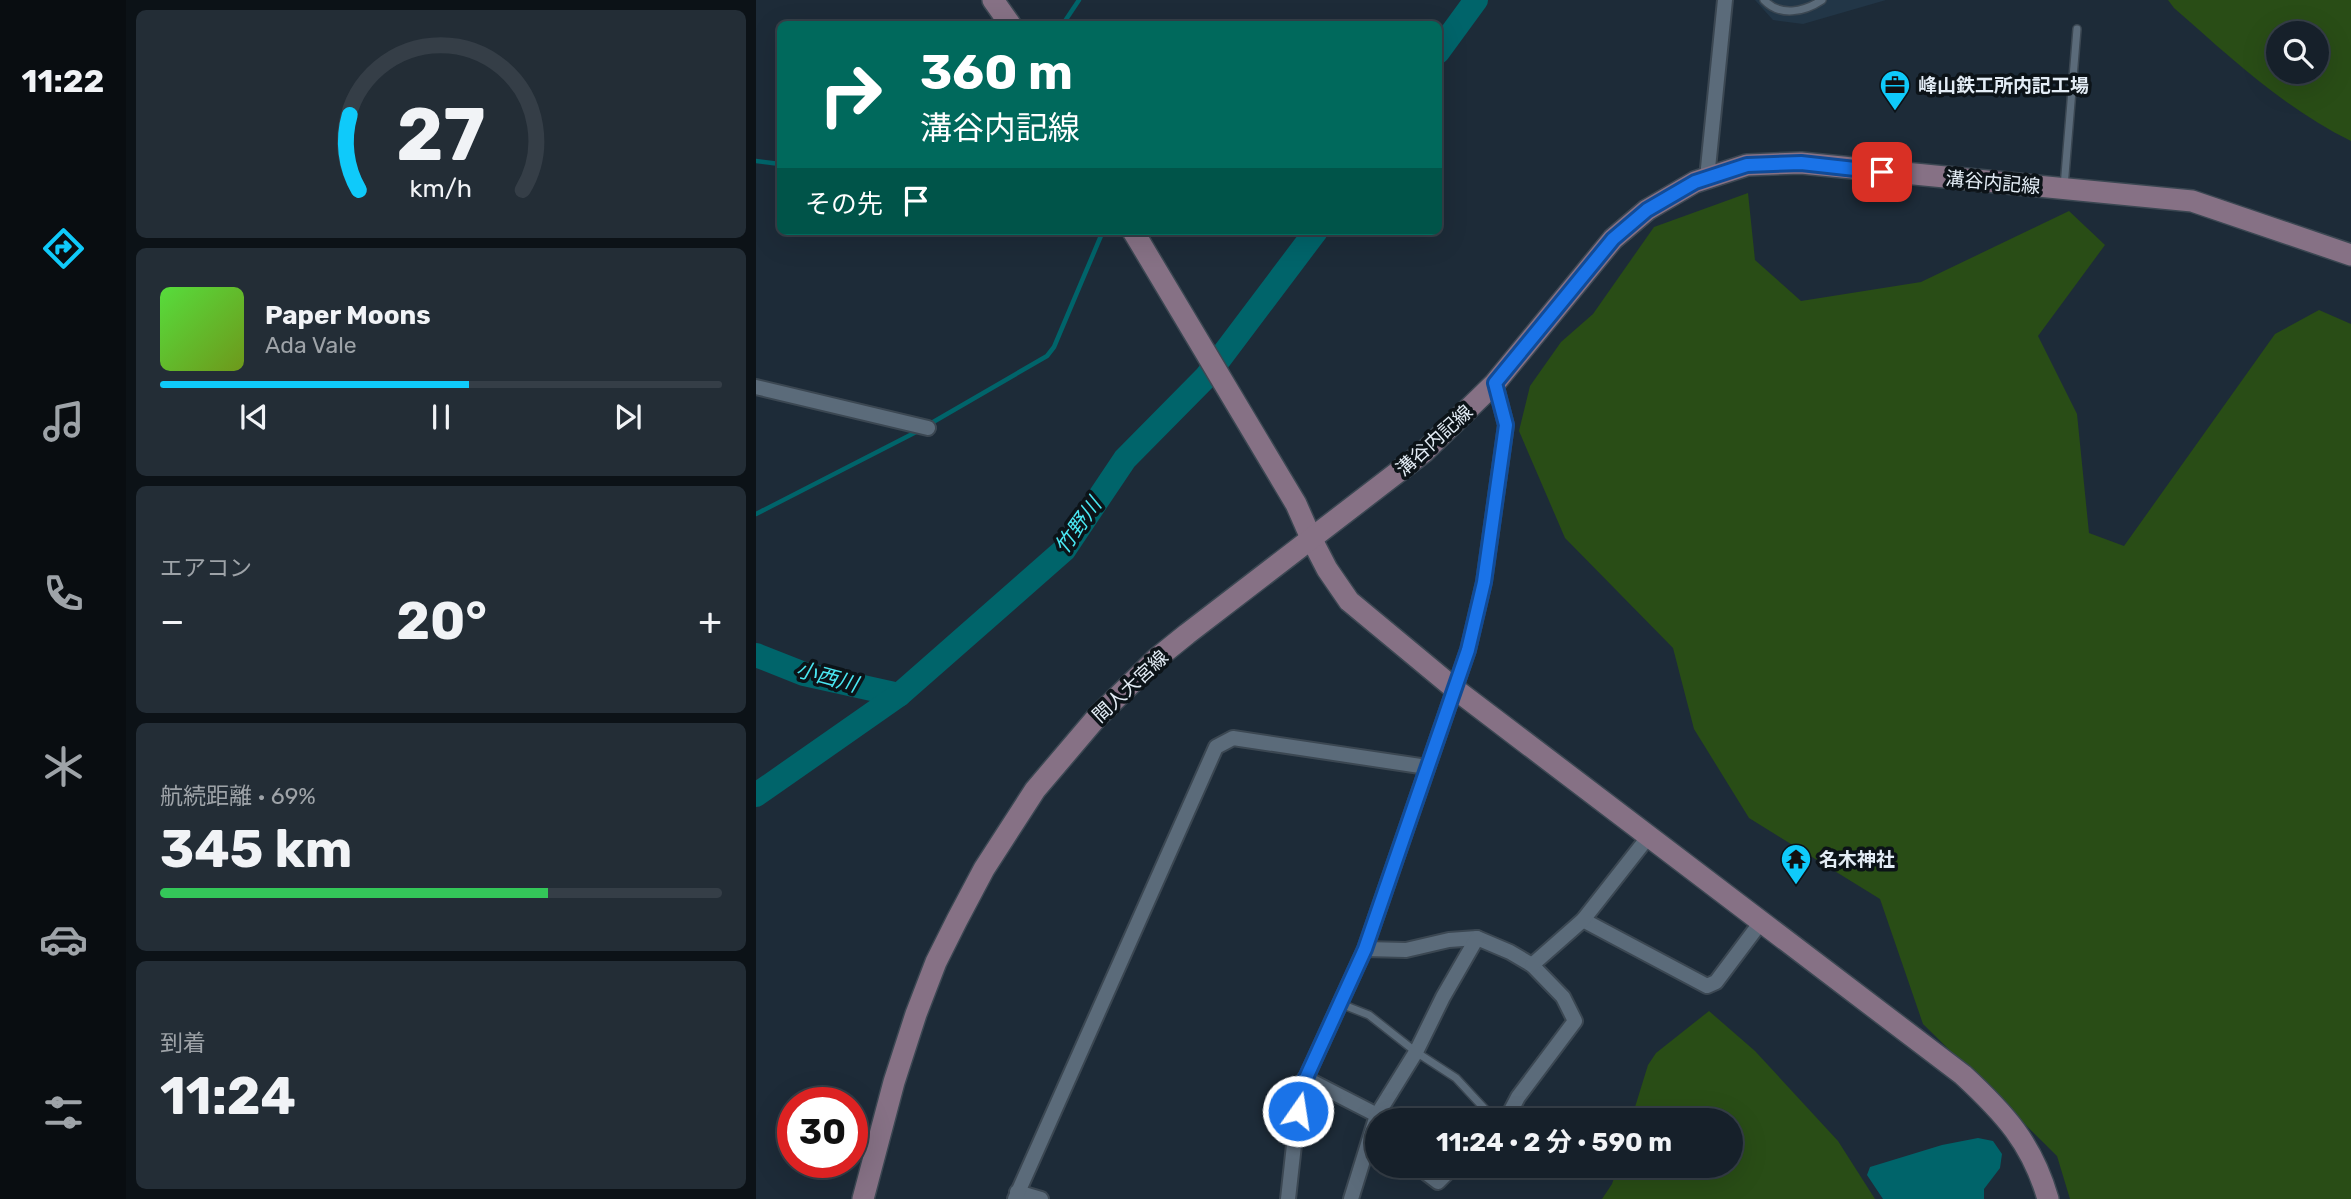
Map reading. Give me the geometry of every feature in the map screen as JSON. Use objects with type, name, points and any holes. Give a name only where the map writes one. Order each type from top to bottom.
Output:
[{"type":"main road","points":[[993,0],[1008,21]]},
{"type":"main road","name":"溝谷内記線","points":[[1311,538],[1424,453],[1495,383],[1613,239],[1647,210],[1695,182],[1747,165],[1801,163],[2192,201],[2351,255]]},
{"type":"main road","points":[[1135,235],[1296,504],[1327,569],[1349,601],[1455,689],[1963,1075],[1997,1107],[2026,1144],[2048,1199]]},
{"type":"main road","name":"間人大宮線","points":[[863,1199],[894,1082],[936,962],[984,869],[1034,790],[1097,717],[1156,659],[1311,538]]},
{"type":"street","points":[[1707,178],[1726,0]]},
{"type":"street","points":[[1288,1199],[1300,1091],[1365,949],[1468,650],[1484,582],[1506,425],[1495,383]]},
{"type":"street","points":[[756,387],[928,428]]},
{"type":"street","points":[[1041,1199],[1016,1195],[1216,747],[1233,738],[1427,767]]},
{"type":"street","points":[[1532,965],[1583,920],[1649,836]]},
{"type":"street","points":[[1583,920],[1707,986],[1716,982],[1761,922]]},
{"type":"street","points":[[1365,949],[1406,950],[1449,940],[1477,938],[1510,951],[1532,965],[1563,997],[1575,1021],[1512,1108]]},
{"type":"street","points":[[1381,1108],[1416,1052],[1443,997],[1477,938]]},
{"type":"street","points":[[1306,1078],[1365,1109]]},
{"type":"street","points":[[1351,1199],[1365,1160]]},
{"type":"lane","points":[[1764,0],[1783,11],[1797,11],[1814,6],[1822,0]]},
{"type":"lane","points":[[2064,188],[2077,29]]},
{"type":"lane","points":[[1339,1003],[1369,1014],[1416,1052],[1456,1078],[1484,1108]]},
{"type":"shaded area","points":[[1755,0],[1886,0],[1803,24],[1773,20]]},
{"type":"shaded area","points":[[2168,0],[2351,0],[2351,141],[2303,113],[2237,63]]},
{"type":"shaded area","points":[[1748,193],[1755,260],[1801,301],[1921,282],[2069,211],[2105,245],[2038,336],[2077,414],[2089,533],[2124,546],[2275,334],[2319,310],[2351,324],[2351,1199],[2070,1199],[2057,1156],[1923,1024],[1880,899],[1749,818],[1694,729],[1673,648],[1565,538],[1519,431],[1530,386],[1561,342],[1593,314],[1654,227]]},
{"type":"shaded area","points":[[1709,1011],[1755,1051],[1838,1141],[1875,1199],[1602,1199],[1614,1178],[1743,1178],[1743,1108],[1635,1108],[1648,1065],[1656,1053]]},
{"type":"shaded area","points":[[1978,1138],[1993,1141],[2002,1154],[2000,1168],[1984,1189],[1984,1199],[1883,1199],[1867,1175],[1870,1167],[1942,1145]]},
{"type":"waterway","points":[[1065,21],[1079,0]]},
{"type":"waterway","name":"竹野川","points":[[1442,47],[1476,0]]},
{"type":"waterway","points":[[756,161],[777,164]]},
{"type":"waterway","points":[[928,425],[1047,356],[1054,347],[1101,235]]},
{"type":"waterway","name":"竹野川","points":[[756,795],[899,695],[1064,550],[1125,459],[1206,377],[1313,235]]},
{"type":"waterway","points":[[756,514],[920,430]]},
{"type":"waterway","name":"小西川","points":[[756,655],[804,674],[899,695]]},
{"type":"place","name":"峰山鉄工所内記工場","points":[[1895,112]]},
{"type":"place","name":"名木神社","points":[[1796,886]]},
{"type":"route","points":[[1298,1111],[1300,1091],[1365,949],[1468,650],[1484,582],[1506,425],[1495,383],[1613,239],[1647,210],[1695,182],[1747,165],[1801,163],[1882,172]]}]
